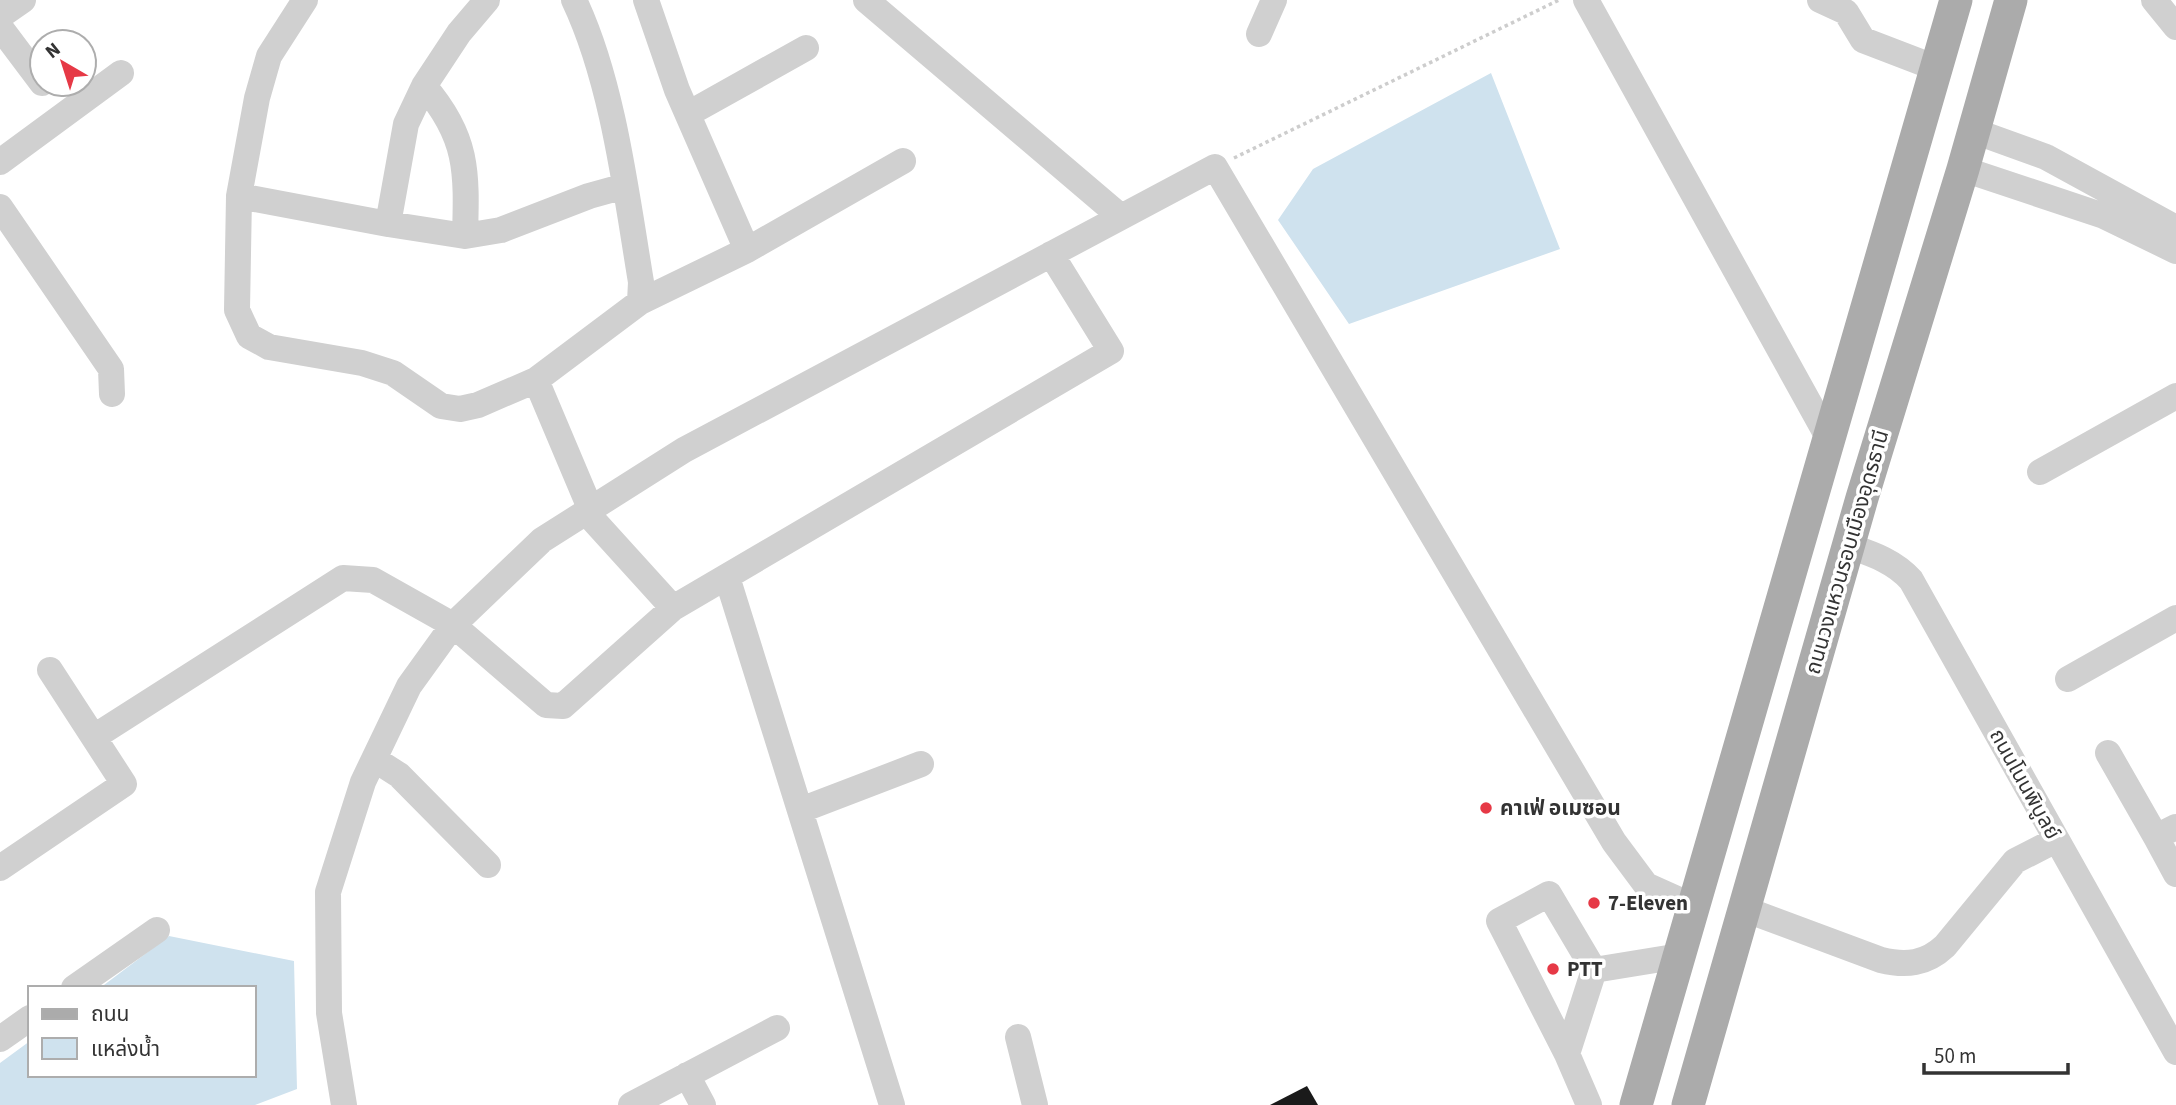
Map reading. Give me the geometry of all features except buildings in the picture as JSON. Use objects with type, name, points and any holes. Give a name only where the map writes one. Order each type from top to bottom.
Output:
[{"type":"main road","points":[[1636,1105],[1956,0]]},
{"type":"main road","name":"ถนนวงแหวนรอบเมืองอุดรธานี","points":[[1688,1105],[1849,546],[2011,0]]},
{"type":"street","points":[[0,16],[23,0]]},
{"type":"street","points":[[305,0],[270,56],[257,99],[239,196],[237,310],[249,336],[269,346],[362,363],[393,373],[441,406],[460,409],[478,405],[536,380],[640,302],[747,250],[903,161]]},
{"type":"street","points":[[388,224],[406,124],[424,86],[459,33],[487,0]]},
{"type":"street","points":[[574,0],[601,77],[613,125],[641,282],[640,302]]},
{"type":"street","points":[[646,0],[677,90],[747,250]]},
{"type":"street","points":[[866,0],[1115,212]]},
{"type":"street","points":[[1259,34],[1274,0]]},
{"type":"street","points":[[1587,0],[1829,439]]},
{"type":"street","points":[[1820,0],[1846,12],[1863,40],[1936,68]]},
{"type":"street","points":[[2154,0],[2176,27]]},
{"type":"street","points":[[0,27],[28,64]]},
{"type":"street","points":[[688,114],[806,48]]},
{"type":"street","points":[[0,162],[121,73]]},
{"type":"street","points":[[424,86],[442,107],[457,136],[467,177],[465,236]]},
{"type":"street","points":[[53,98],[65,114]]},
{"type":"street","points":[[1974,131],[2046,157],[2176,228]]},
{"type":"street","points":[[344,1105],[329,1013],[328,892],[363,782],[409,686],[453,625],[542,540],[684,450],[1051,254],[1115,212],[1215,167],[1614,842],[1646,885],[1695,907]]},
{"type":"street","points":[[1963,169],[2104,216],[2176,251]]},
{"type":"street","points":[[239,196],[465,236],[501,230],[589,196],[625,186]]},
{"type":"street","points":[[0,207],[111,369],[112,394]]},
{"type":"street","points":[[94,737],[343,578],[373,580],[453,625],[546,705],[563,706],[673,608],[1111,351],[1051,254]]},
{"type":"street","points":[[536,380],[588,509],[673,608]]},
{"type":"street","points":[[2040,472],[2176,396]]},
{"type":"street","name":"ถนนโนนพิบูลย์","points":[[1849,546],[1889,561],[1911,580],[2175,1046]]},
{"type":"street","points":[[727,577],[892,1105]]},
{"type":"street","points":[[2068,679],[2176,618]]},
{"type":"street","points":[[0,868],[124,784],[50,670]]},
{"type":"street","points":[[2108,753],[2166,832],[2176,874]]},
{"type":"street","points":[[374,759],[399,775],[488,865]]},
{"type":"street","points":[[801,810],[921,764]]},
{"type":"street","points":[[1744,909],[1896,964],[1924,961],[1945,946],[2015,861],[2056,840]]},
{"type":"street","points":[[1567,1054],[1594,970],[1549,894],[1499,922],[1567,1054],[1589,1105]]},
{"type":"street","points":[[77,986],[157,930]]},
{"type":"street","points":[[1594,970],[1681,956]]},
{"type":"street","points":[[0,1039],[28,1019]]},
{"type":"street","points":[[631,1105],[778,1028]]},
{"type":"street","points":[[1018,1037],[1035,1105]]},
{"type":"street","points":[[687,1075],[703,1105]]},
{"type":"path","points":[[1215,167],[1559,0]]},
{"type":"water","points":[[1491,73],[1560,249],[1349,324],[1278,220],[1313,169]]},
{"type":"water","points":[[169,936],[294,961],[297,1089],[255,1105],[0,1105],[0,1063],[28,1042],[28,1077],[256,1077],[256,986],[103,986]]},
{"type":"place","name":"คาเฟ่ อเมซอน","points":[[1486,808]]},
{"type":"place","name":"7-Eleven","points":[[1594,903]]},
{"type":"place","name":"PTT","points":[[1553,969]]}]
